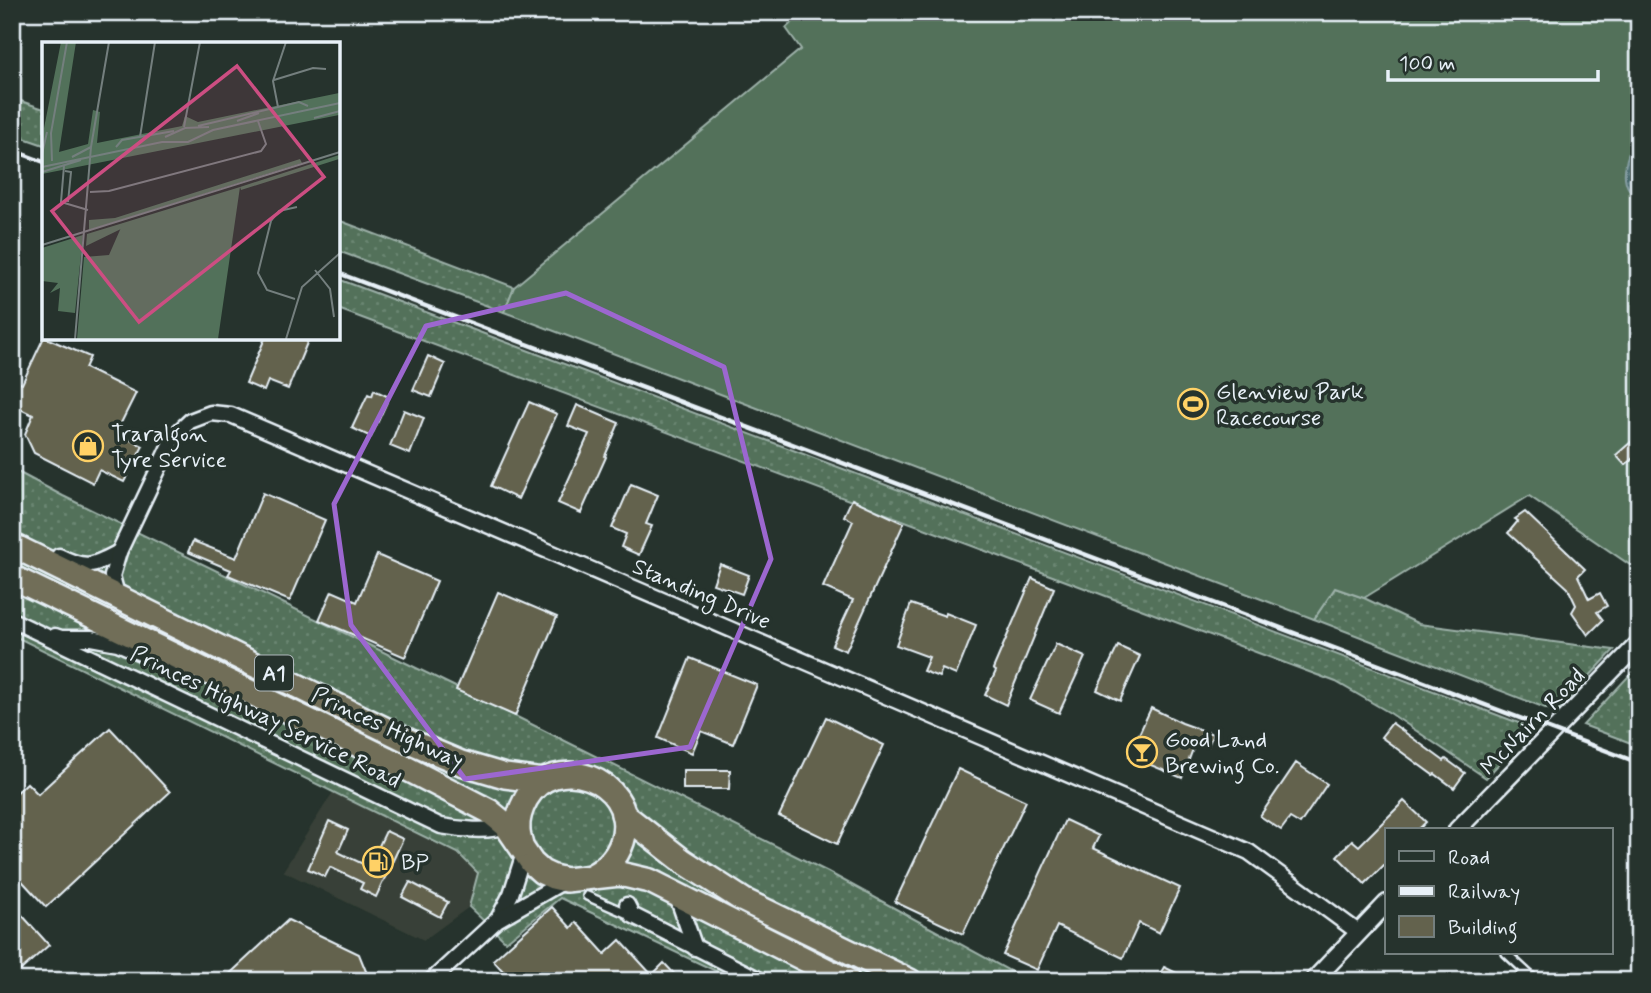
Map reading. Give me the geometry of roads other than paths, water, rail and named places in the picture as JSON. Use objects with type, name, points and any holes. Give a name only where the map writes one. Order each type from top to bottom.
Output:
[{"type":"highway","name":"Princes Highway","points":[[12,545],[411,742],[505,776],[543,781],[556,775],[571,774],[585,775],[598,781],[614,795],[623,814],[683,861],[743,900],[910,981]]},
{"type":"highway","name":"Princes Highway","points":[[12,577],[398,764],[489,811],[506,825],[532,863],[542,872],[566,880]]},
{"type":"highway","points":[[523,849],[517,828],[520,809],[529,793],[543,781]]},
{"type":"highway","points":[[588,887],[614,859],[621,845],[623,814]]},
{"type":"highway","points":[[566,880],[588,887],[621,873],[650,881],[848,981]]},
{"type":"street","name":"Standing Drive","points":[[117,596],[112,576],[119,552],[174,436],[190,421],[211,413],[232,415],[1249,852],[1358,932]]},
{"type":"street","points":[[12,537],[21,538],[74,564],[91,566],[119,552]]},
{"type":"street","name":"Princes Highway Service Road","points":[[12,620],[441,826],[480,829],[506,825]]},
{"type":"street","points":[[37,632],[61,638],[91,638],[118,642],[192,676],[240,687]]},
{"type":"street","name":"McNairn Road","points":[[1459,828],[1639,643]]},
{"type":"street","points":[[497,920],[511,894],[523,849]]},
{"type":"street","points":[[431,981],[497,920],[566,880]]},
{"type":"street","points":[[676,894],[695,948]]},
{"type":"street","points":[[1313,981],[1385,905]]},
{"type":"street","points":[[630,910],[695,948],[762,981]]},
{"type":"lane","points":[[588,887],[630,910]]},
{"type":"lane","points":[[1507,954],[1536,981]]},
{"type":"lane","points":[[1516,981],[1525,971]]},
{"type":"water","points":[[1639,135],[1639,197],[1627,185],[1625,168],[1630,150]]},
{"type":"railway","points":[[12,150],[42,161]]},
{"type":"railway","points":[[340,274],[1639,763]]},
{"type":"place","name":"Glenview Park Racecourse","points":[[1193,404]]},
{"type":"place","name":"Traralgon Tyre Service","points":[[88,446]]},
{"type":"place","name":"Good Land Brewing Co.","points":[[1142,752]]},
{"type":"place","name":"BP","points":[[378,862]]}]
